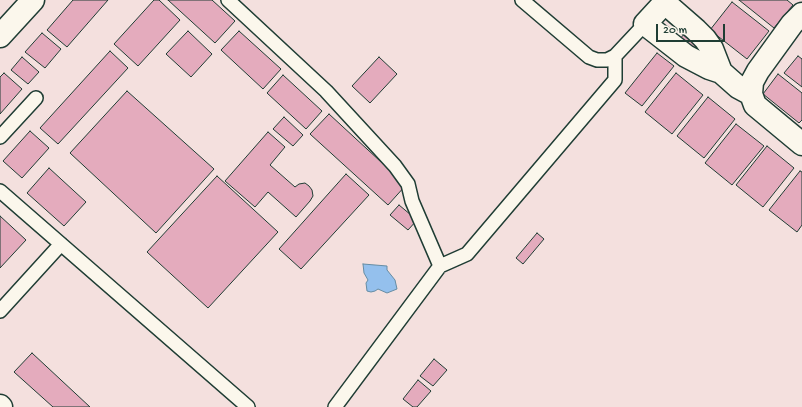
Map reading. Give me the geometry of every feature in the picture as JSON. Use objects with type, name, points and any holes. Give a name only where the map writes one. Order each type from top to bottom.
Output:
[{"type":"street","points":[[0,36],[33,0]]},
{"type":"street","points":[[721,72],[712,49],[705,39],[666,1],[645,24],[686,56],[709,68],[721,72],[738,86],[751,94]]},
{"type":"street","points":[[802,14],[792,24],[758,71],[752,82],[751,94],[755,105],[802,144]]},
{"type":"lane","points":[[228,0],[326,91],[395,166],[408,184],[412,201],[440,266]]},
{"type":"lane","points":[[522,0],[589,57],[597,60],[607,60],[615,56],[645,24]]},
{"type":"lane","points":[[335,407],[440,266],[467,254],[615,80],[615,56]]},
{"type":"lane","points":[[0,137],[36,98]]},
{"type":"lane","points":[[0,191],[248,407]]},
{"type":"lane","points":[[0,311],[61,244]]},
{"type":"water","points":[[363,264],[387,266],[387,270],[395,280],[397,289],[387,293],[378,289],[371,292],[367,291],[366,283],[368,280],[364,273]]},
{"type":"building","points":[[73,0],[108,0],[67,47],[47,30]]},
{"type":"building","points":[[154,0],[159,0],[180,20],[138,66],[114,44]]},
{"type":"building","points":[[168,0],[212,0],[235,21],[215,43]]},
{"type":"building","points":[[739,0],[787,0],[793,5],[774,28]]},
{"type":"building","points":[[732,2],[769,31],[747,59],[710,30]]},
{"type":"building","points":[[188,31],[212,54],[191,77],[166,54]]},
{"type":"building","points":[[239,31],[281,69],[263,89],[221,50]]},
{"type":"building","points":[[686,32],[703,46],[695,56],[677,42]]},
{"type":"building","points":[[42,33],[61,49],[45,68],[25,52]]},
{"type":"building","points":[[110,51],[128,68],[58,144],[40,128]]},
{"type":"building","points":[[657,53],[674,66],[642,106],[625,93]]},
{"type":"building","points":[[798,56],[802,59],[802,87],[784,73]]},
{"type":"building","points":[[22,57],[39,72],[28,84],[11,70]]},
{"type":"building","points":[[379,57],[397,74],[370,103],[352,86]]},
{"type":"building","points":[[4,73],[22,89],[0,114],[0,77]]},
{"type":"building","points":[[676,73],[703,95],[672,134],[645,112]]},
{"type":"building","points":[[778,74],[802,93],[802,120],[799,123],[763,94]]},
{"type":"building","points":[[283,75],[322,111],[306,129],[267,93]]},
{"type":"building","points":[[127,91],[214,169],[156,233],[70,153]]},
{"type":"building","points":[[708,97],[735,119],[704,158],[677,136]]},
{"type":"building","points":[[329,114],[406,185],[388,205],[310,134]]},
{"type":"building","points":[[284,117],[303,135],[293,146],[273,129]]},
{"type":"building","points":[[736,124],[764,146],[732,185],[705,163]]},
{"type":"building","points":[[30,131],[49,148],[22,178],[3,161]]},
{"type":"building","points":[[268,132],[285,147],[270,165],[295,187],[299,184],[305,183],[312,190],[313,196],[296,217],[268,192],[255,207],[225,181]]},
{"type":"building","points":[[767,146],[794,168],[763,207],[736,185]]},
{"type":"building","points":[[49,168],[86,202],[64,226],[27,193]]},
{"type":"building","points":[[800,171],[802,172],[802,225],[797,232],[769,210]]},
{"type":"building","points":[[346,174],[369,195],[301,269],[279,249]]},
{"type":"building","points":[[217,176],[278,232],[208,308],[147,252]]},
{"type":"building","points":[[399,205],[417,220],[408,230],[390,215]]},
{"type":"building","points":[[0,216],[26,240],[0,268]]},
{"type":"building","points":[[537,233],[544,239],[523,264],[516,258]]},
{"type":"building","points":[[32,353],[90,407],[53,407],[14,372]]},
{"type":"building","points":[[434,359],[447,370],[433,386],[420,376]]},
{"type":"building","points":[[418,380],[431,391],[417,407],[413,407],[403,399]]}]
